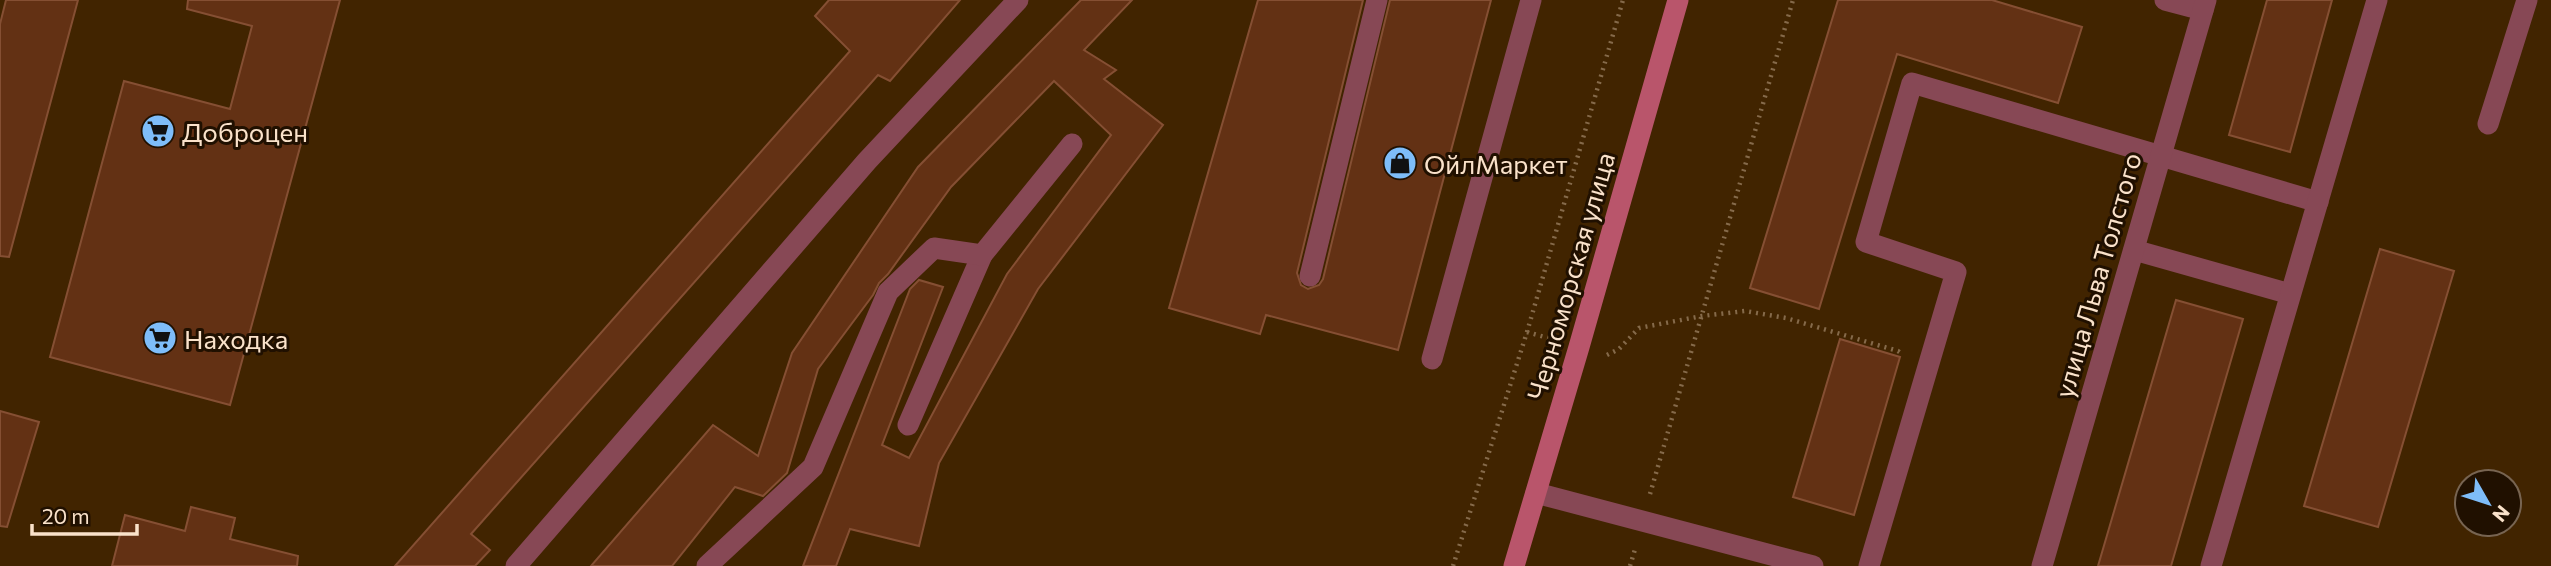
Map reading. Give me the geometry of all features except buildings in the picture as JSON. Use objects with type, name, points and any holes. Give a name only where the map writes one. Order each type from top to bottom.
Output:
[{"type":"main road","name":"Черноморская улица","points":[[1514,566],[1678,0]]},
{"type":"street","points":[[518,565],[867,161],[1018,0]]},
{"type":"street","points":[[1310,276],[1377,0]]},
{"type":"street","points":[[1432,359],[1531,0]]},
{"type":"street","points":[[2165,0],[2205,5]]},
{"type":"street","points":[[2210,566],[2378,0]]},
{"type":"street","points":[[2488,124],[2527,0]]},
{"type":"street","name":"улица Льва Толстого","points":[[2042,566],[2205,5]]},
{"type":"street","points":[[1869,566],[1956,272],[1866,242],[1912,83],[2318,202]]},
{"type":"street","points":[[908,425],[982,256],[1072,144]]},
{"type":"street","points":[[707,566],[813,467],[888,292],[934,248],[982,256]]},
{"type":"street","points":[[2134,250],[2290,294]]},
{"type":"street","points":[[1536,493],[1813,566]]},
{"type":"path","points":[[1453,566],[1527,332],[1623,0]]},
{"type":"path","points":[[1630,566],[1793,0]]},
{"type":"path","points":[[1607,355],[1619,349],[1639,328],[1736,311],[1764,313],[1898,351],[1905,361],[1902,381],[1922,390]]},
{"type":"path","points":[[1527,332],[1548,338]]},
{"type":"place","name":"Доброцен","points":[[158,131]]},
{"type":"place","name":"ОйлМаркет","points":[[1400,163]]},
{"type":"place","name":"Находка","points":[[160,338]]}]
